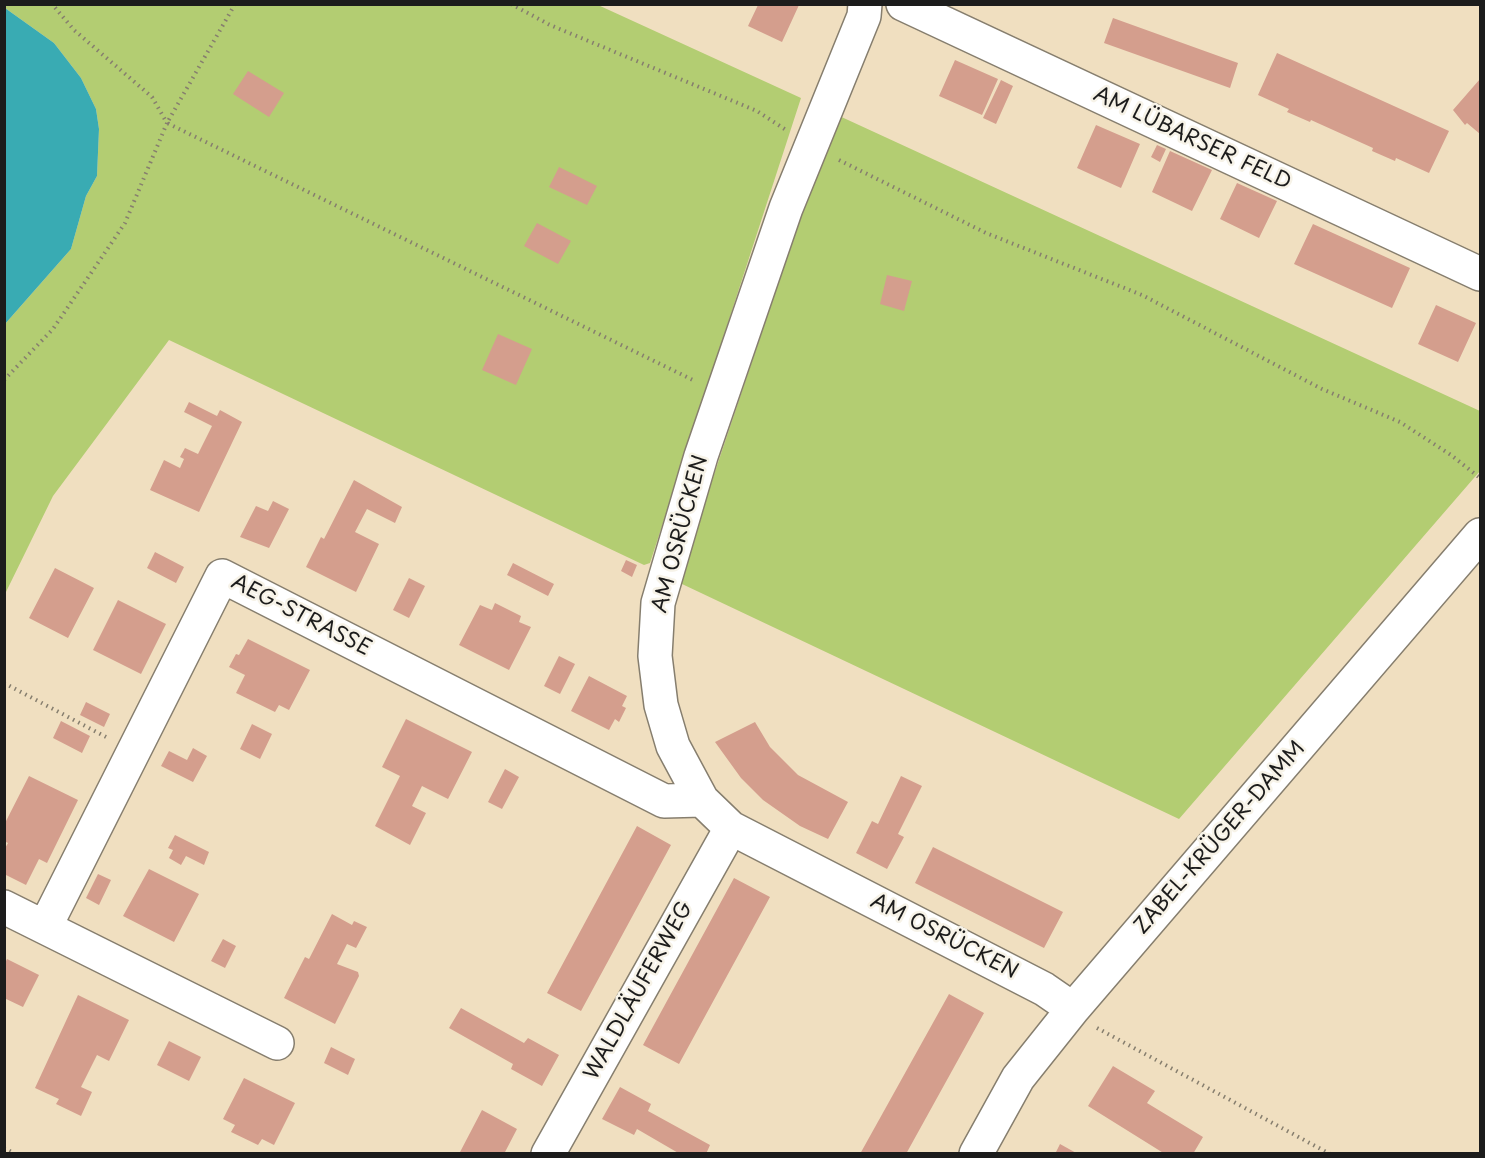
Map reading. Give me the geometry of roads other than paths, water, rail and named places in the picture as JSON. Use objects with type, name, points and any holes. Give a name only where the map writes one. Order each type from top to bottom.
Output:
[{"type":"street","name":"AM OSRÜCKEN","points":[[865,4],[864,16],[786,208],[701,456],[658,603],[655,656],[661,705],[674,746],[702,800],[731,828],[1044,989],[1073,1010]]},
{"type":"street","name":"AM LÜBARSER FELD","points":[[903,4],[1480,274]]},
{"type":"street","name":"ZABEL-KRÜGER-DAMM","points":[[976,1154],[1018,1078],[1073,1010],[1480,535]]},
{"type":"street","name":"AEG-STRASSE","points":[[45,927],[222,576],[664,801],[702,800]]},
{"type":"street","name":"WALDLÄUFERWEG","points":[[548,1154],[731,828]]},
{"type":"street","points":[[4,907],[277,1043]]},
{"type":"water","points":[[5,8],[54,43],[81,78],[96,109],[99,129],[97,176],[86,196],[71,249],[5,324]]}]
